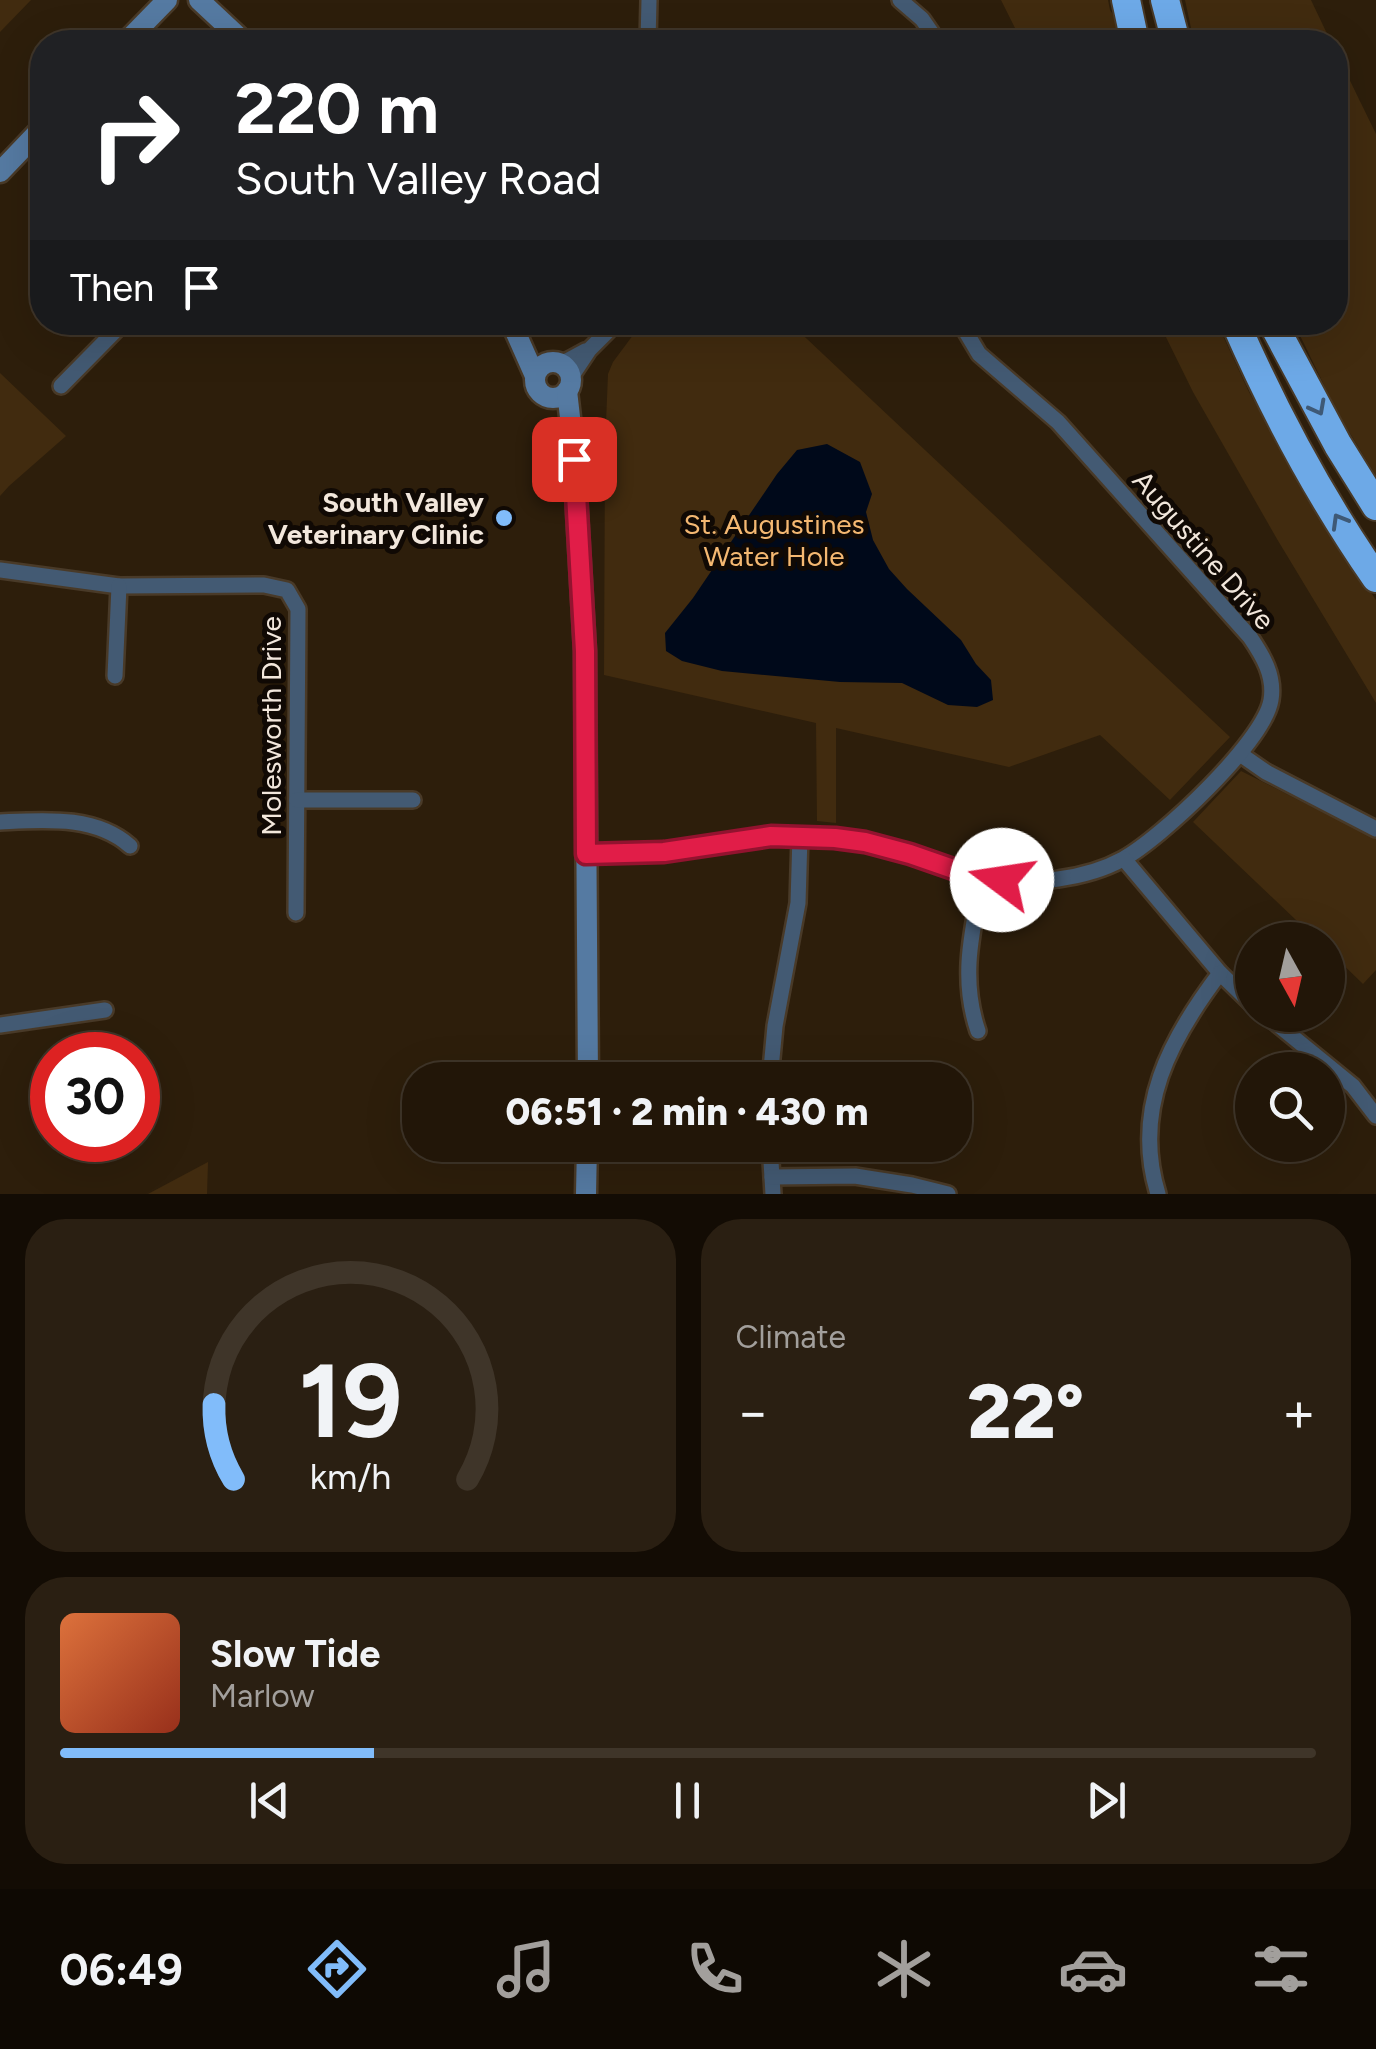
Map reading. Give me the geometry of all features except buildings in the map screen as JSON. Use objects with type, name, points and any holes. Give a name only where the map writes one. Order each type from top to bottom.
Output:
[{"type":"highway","points":[[1126,0],[1133,30]]},
{"type":"highway","points":[[1165,0],[1173,30]]},
{"type":"highway","points":[[1242,335],[1306,462],[1350,541],[1376,578]]},
{"type":"highway","points":[[1279,335],[1338,446],[1376,506]]},
{"type":"main road","points":[[138,30],[167,0]]},
{"type":"main road","points":[[199,0],[231,30]]},
{"type":"main road","points":[[0,172],[30,141]]},
{"type":"main road","points":[[517,335],[537,389],[560,378]]},
{"type":"main road","points":[[521,335],[560,378],[563,416],[573,443],[585,651],[588,1062]]},
{"type":"main road","points":[[586,1194],[587,1162]]},
{"type":"street","points":[[648,30],[649,0]]},
{"type":"street","points":[[900,0],[930,30]]},
{"type":"street","points":[[61,386],[111,335]]},
{"type":"street","points":[[560,378],[604,335]]},
{"type":"street","name":"Augustine Drive","points":[[586,854],[664,852],[745,838],[800,836],[865,842],[982,879],[1056,880],[1086,874],[1144,846],[1240,754],[1258,730],[1271,700],[1268,666],[1250,637],[1058,422],[978,354],[967,335]]},
{"type":"street","name":"Molesworth Drive","points":[[0,570],[119,586],[264,586],[287,590],[298,608],[296,913]]},
{"type":"street","points":[[115,676],[119,586]]},
{"type":"street","points":[[1240,754],[1266,772],[1376,828]]},
{"type":"street","points":[[297,800],[413,800]]},
{"type":"street","points":[[0,822],[76,822],[101,828],[130,846]]},
{"type":"street","points":[[772,1062],[798,903],[800,836]]},
{"type":"street","points":[[1124,858],[1235,988]]},
{"type":"street","points":[[978,1030],[970,1008],[968,960],[982,879]]},
{"type":"street","points":[[1158,1194],[1150,1147],[1159,1078],[1183,1025],[1220,973]]},
{"type":"street","points":[[0,1025],[106,1010]]},
{"type":"street","points":[[1287,1032],[1353,1086],[1376,1116]]},
{"type":"street","points":[[773,1186],[855,1176],[948,1194]]},
{"type":"green space","points":[[0,0],[31,0],[0,32]]},
{"type":"green space","points":[[1001,0],[1108,0],[1117,30],[1016,30]]},
{"type":"green space","points":[[1185,0],[1311,0],[1325,30],[1191,30]]},
{"type":"green space","points":[[1348,77],[1376,134],[1376,476],[1337,412],[1300,335],[1348,335]]},
{"type":"green space","name":"St. Augustines Water Hole","points":[[633,335],[803,335],[1230,737],[1170,800],[1100,735],[1009,767],[836,728],[836,823],[817,821],[816,723],[604,675],[605,447],[608,374]]},
{"type":"green space","points":[[1165,335],[1223,335],[1249,392],[1314,507],[1376,600],[1376,703],[1277,539]]},
{"type":"green space","points":[[0,373],[66,436],[0,496]]},
{"type":"green space","points":[[1241,771],[1376,839],[1376,970],[1363,984],[1345,967],[1345,922],[1298,922],[1193,822]]},
{"type":"green space","points":[[208,1162],[207,1194],[148,1194]]},
{"type":"water","points":[[827,444],[860,462],[872,494],[866,512],[873,540],[889,569],[961,640],[991,680],[993,700],[977,707],[948,705],[902,683],[840,682],[722,671],[682,661],[666,651],[665,633],[777,474],[797,450]]},
{"type":"place","name":"South Valley Veterinary Clinic","points":[[504,518]]},
{"type":"route","points":[[574,459],[585,651],[586,854],[664,852],[771,836],[835,838],[910,854],[982,879],[1002,880]]}]
